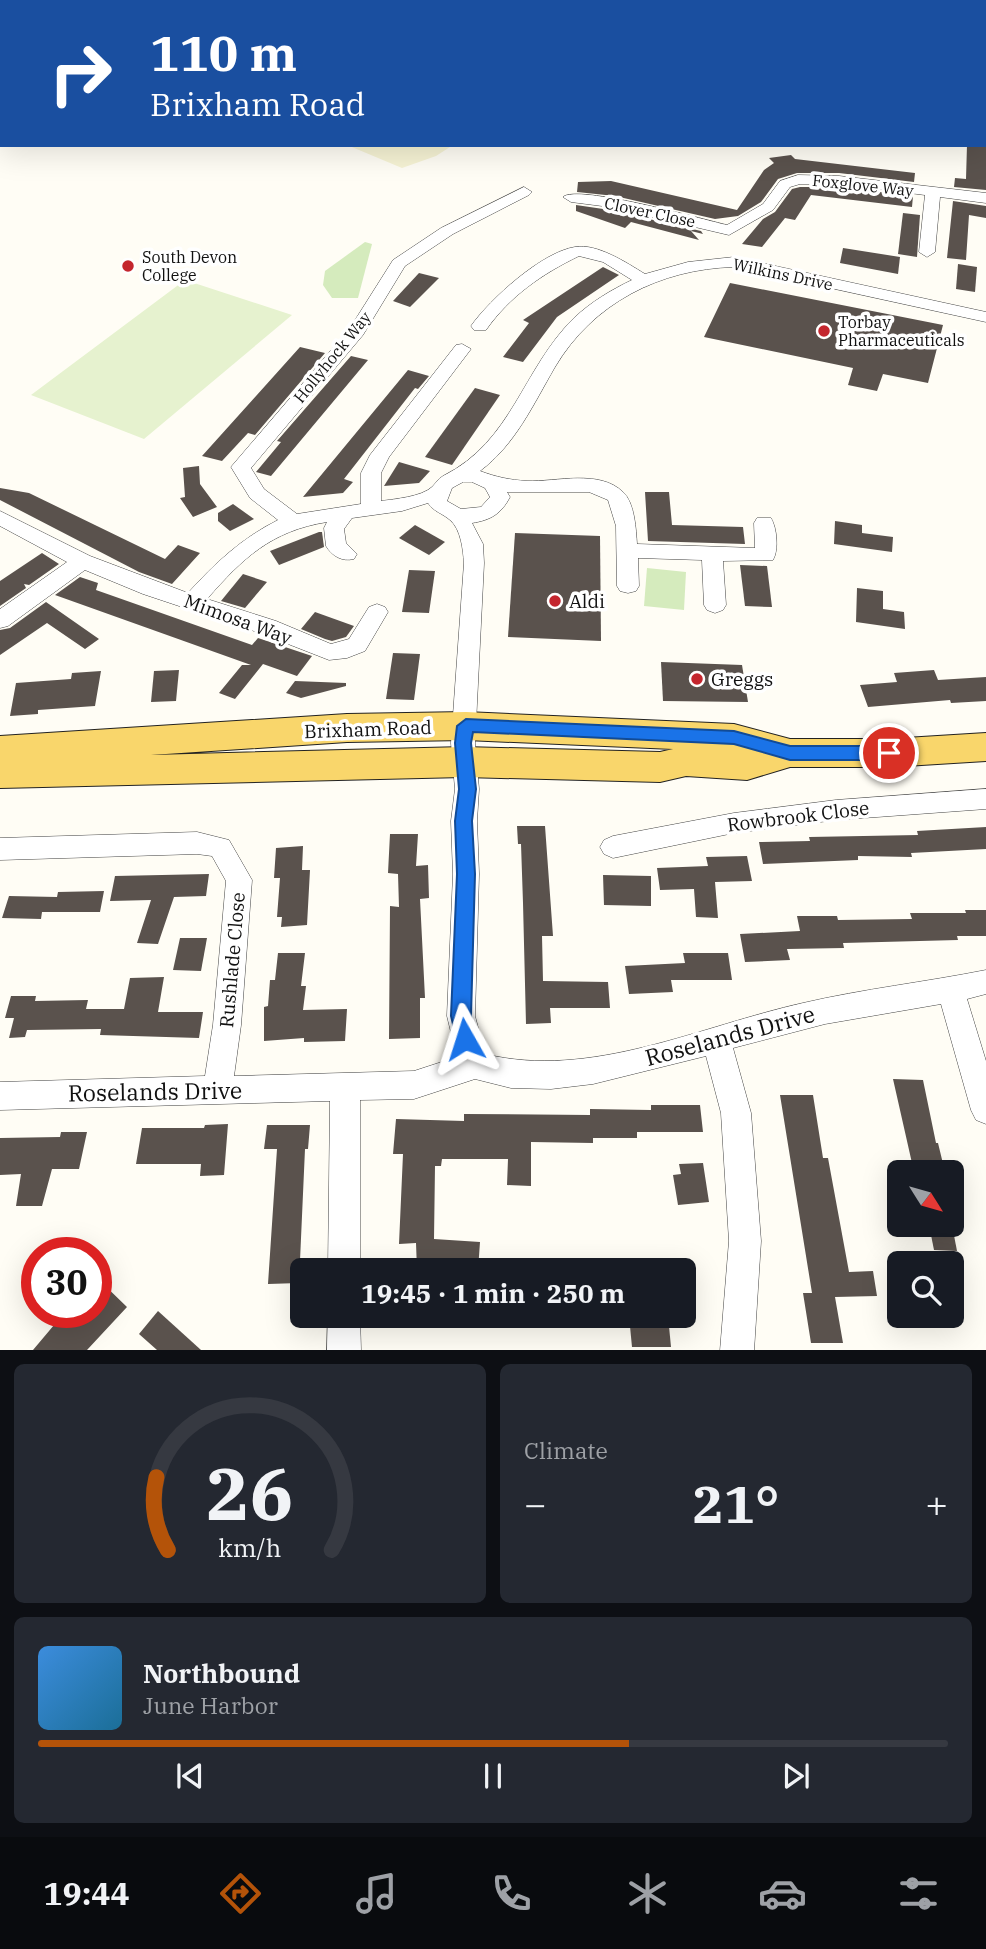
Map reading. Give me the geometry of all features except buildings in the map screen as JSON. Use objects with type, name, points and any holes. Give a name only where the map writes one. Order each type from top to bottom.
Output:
[{"type":"main road","name":"Brixham Road","points":[[0,750],[347,728],[387,729],[464,744]]},
{"type":"main road","name":"Brixham Road","points":[[0,774],[464,744],[734,737],[790,753],[889,753],[986,747]]},
{"type":"main road","points":[[464,744],[660,767],[686,761],[747,765],[790,753]]},
{"type":"street","name":"Foxglove Way","points":[[729,230],[768,207],[785,184],[798,179],[839,180],[986,198]]},
{"type":"street","name":"Hollyhock Way","points":[[293,521],[257,494],[241,467],[357,331],[399,263],[447,231],[524,192]]},
{"type":"street","name":"Foxglove Way","points":[[927,252],[933,192]]},
{"type":"street","name":"Clover Close","points":[[571,197],[610,202],[729,230]]},
{"type":"street","points":[[719,262],[729,230]]},
{"type":"street","points":[[480,326],[490,311],[510,291],[577,251],[609,259],[643,280]]},
{"type":"street","name":"Wilkins Drive","points":[[473,544],[445,506],[444,484],[458,477],[493,450],[564,340],[578,324],[621,291],[643,280],[719,262],[758,267],[986,317]]},
{"type":"street","points":[[371,508],[371,473],[380,455],[462,349]]},
{"type":"street","name":"Wilkins Drive","points":[[464,744],[473,544],[491,494],[493,450]]},
{"type":"street","points":[[458,477],[475,477],[491,494]]},
{"type":"street","points":[[192,603],[225,565],[261,537],[293,521],[402,504],[445,506],[478,516],[491,494],[522,487],[571,484],[596,486],[617,497],[623,510],[628,551],[628,586]]},
{"type":"street","points":[[347,511],[334,528],[337,546],[347,554]]},
{"type":"street","name":"Mimosa Way","points":[[0,518],[83,561],[151,589],[268,627],[329,652],[347,650],[357,645],[377,612]]},
{"type":"street","points":[[628,551],[766,555],[764,523]]},
{"type":"street","points":[[712,553],[715,605]]},
{"type":"street","points":[[0,620],[83,561]]},
{"type":"street","points":[[464,744],[467,789],[464,821],[466,874],[461,1016],[465,1039],[475,1065]]},
{"type":"street","name":"Rowbrook Close","points":[[613,847],[734,822],[836,810],[986,800]]},
{"type":"street","name":"Rushlade Close","points":[[0,849],[197,843],[220,847],[239,880],[218,1089]]},
{"type":"street","name":"Roselands Drive","points":[[0,1096],[414,1085],[475,1065],[497,1074],[535,1076],[607,1068],[848,1005],[986,982]]},
{"type":"street","points":[[950,988],[986,1111]]},
{"type":"street","points":[[716,1040],[736,1114],[745,1241],[737,1350]]},
{"type":"street","points":[[344,1258],[345,1086]]},
{"type":"street","points":[[344,1328],[344,1350]]},
{"type":"shaded area","points":[[352,147],[450,147],[436,156],[402,168]]},
{"type":"green space","points":[[365,242],[372,244],[358,298],[332,298],[323,285],[325,271]]},
{"type":"green space","points":[[185,280],[292,315],[144,439],[31,395]]},
{"type":"green space","points":[[647,568],[686,572],[684,610],[644,606]]},
{"type":"place","name":"South Devon College","points":[[128,266]]},
{"type":"place","name":"Torbay Pharmaceuticals","points":[[824,331]]},
{"type":"place","name":"Aldi","points":[[555,601]]},
{"type":"place","name":"Greggs","points":[[697,679]]},
{"type":"route","points":[[465,1039],[461,1016],[466,874],[464,821],[467,789],[463,743],[466,726],[734,737],[790,753],[889,753]]}]
